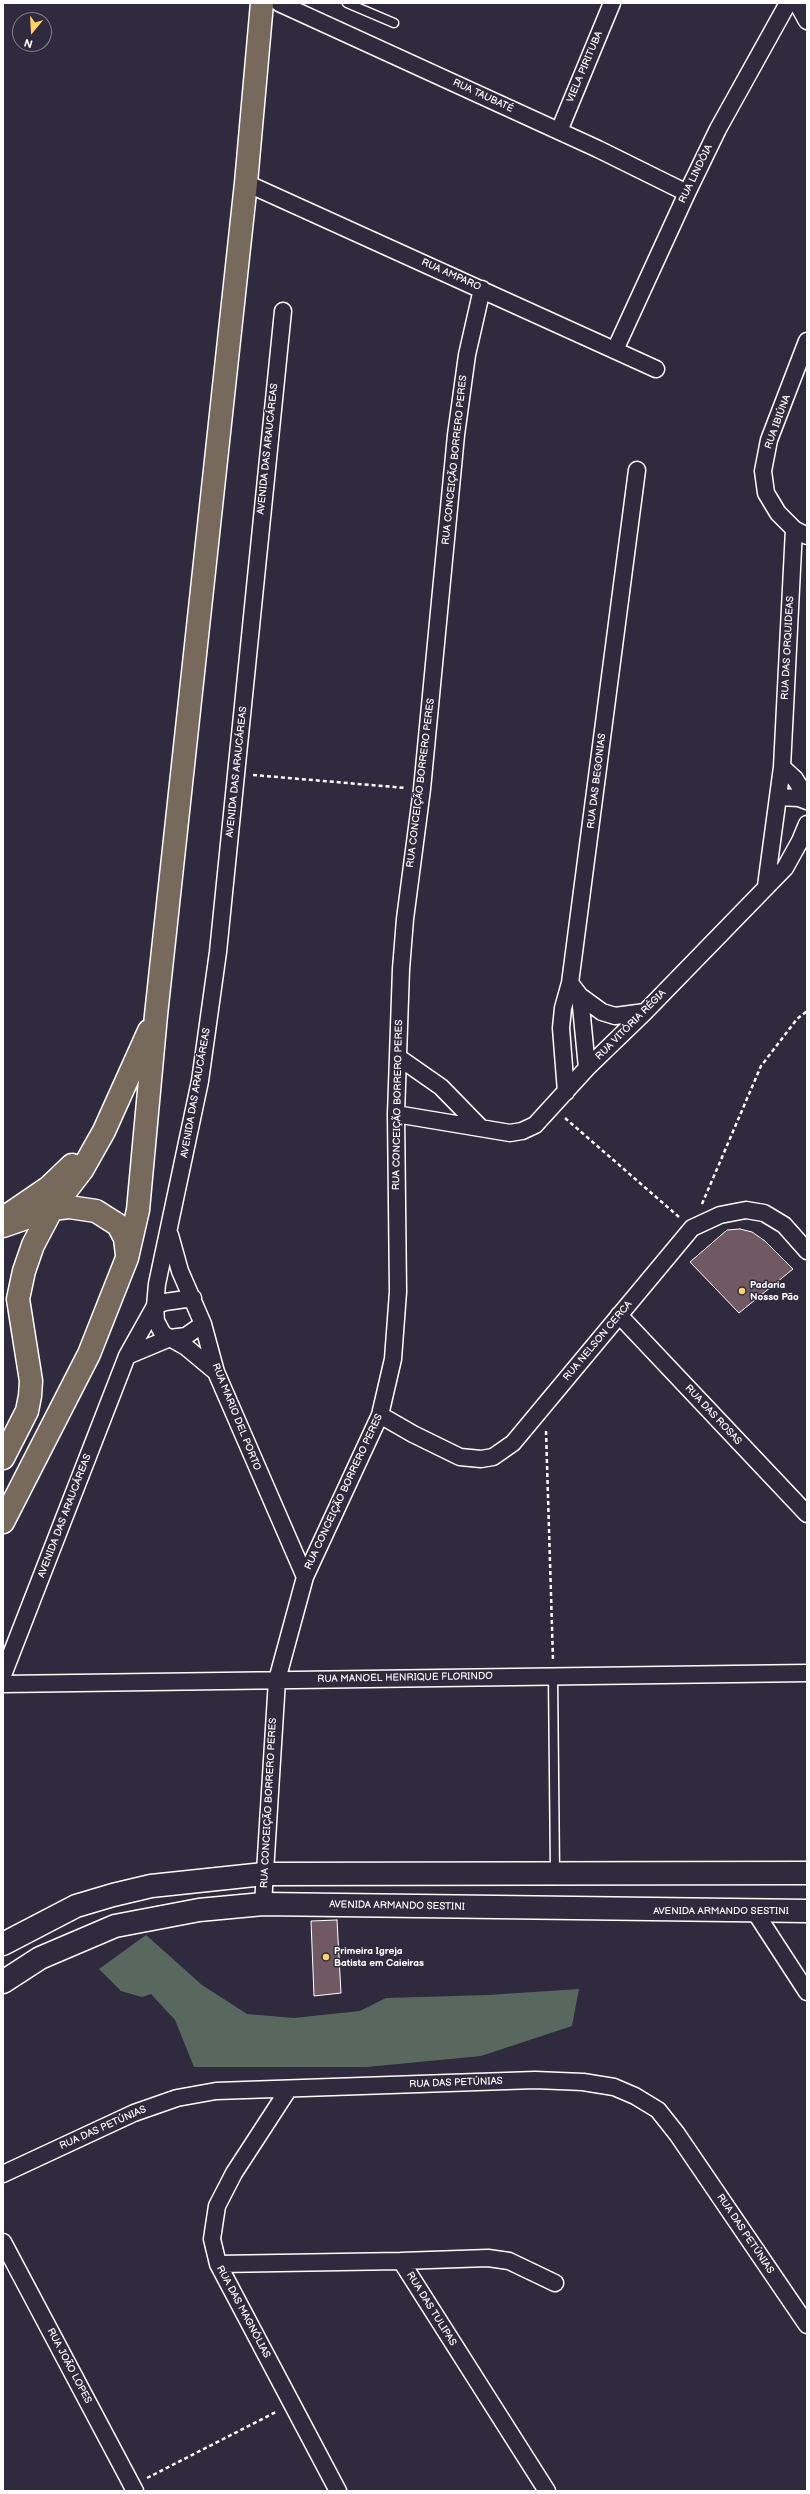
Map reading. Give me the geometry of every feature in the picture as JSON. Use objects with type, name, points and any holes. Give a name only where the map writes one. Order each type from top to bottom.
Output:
[{"type":"main road","points":[[3,1522],[89,1354],[127,1258],[138,1210],[156,1015],[246,183],[262,3]]},
{"type":"main road","points":[[3,1458],[27,1411],[30,1396],[31,1381],[18,1299],[24,1271],[33,1245],[52,1209],[82,1170],[104,1131],[156,1015]]},
{"type":"main road","points":[[3,1217],[49,1187],[104,1131]]},
{"type":"main road","points":[[3,1226],[52,1209],[83,1208],[108,1216],[118,1225],[125,1238],[127,1258]]},
{"type":"main road","points":[[3,1314],[25,1347]]},
{"type":"street","name":"RUA TAUBATÉ","points":[[279,3],[559,131],[687,193]]},
{"type":"street","name":"VIELA PIRITUBA","points":[[559,131],[612,3]]},
{"type":"street","name":"RUA LINDÓIA","points":[[615,350],[718,129],[788,3]]},
{"type":"street","points":[[796,3],[807,21]]},
{"type":"street","name":"RUA AMPARO","points":[[246,183],[656,369]]},
{"type":"street","name":"RUA CONCEIÇÃO BORRERO PERES","points":[[263,1904],[277,1680],[304,1577],[380,1415],[393,1359],[398,1292],[396,1114],[404,919],[422,789],[456,435],[467,355],[482,289]]},
{"type":"street","name":"AVENIDA DAS ARAUCÁREAS","points":[[3,1675],[127,1356],[155,1306],[157,1284],[170,1230],[200,1081],[218,952],[283,310]]},
{"type":"street","name":"RUA IBIÚNA","points":[[801,532],[778,513],[766,493],[763,471],[769,440],[807,341]]},
{"type":"street","name":"RUA DAS BEGONIAS","points":[[587,1068],[575,989],[637,470]]},
{"type":"street","name":"RUA DAS ORQUIDEAS","points":[[778,797],[782,767],[801,532]]},
{"type":"street","points":[[782,767],[795,779],[807,799]]},
{"type":"street","points":[[766,886],[778,797],[807,799]]},
{"type":"street","name":"RUA VITÓRIA RÉGIA","points":[[396,1114],[510,1133],[522,1131],[535,1125],[587,1068],[645,1012],[785,868],[804,840],[807,824]]},
{"type":"street","points":[[774,835],[787,840],[804,840]]},
{"type":"street","points":[[575,989],[602,1012],[615,1016],[645,1012]]},
{"type":"street","name":"RUA DAS BEGONIAS","points":[[566,1092],[561,1028],[563,1008],[575,989]]},
{"type":"street","points":[[398,1057],[441,1087],[481,1128]]},
{"type":"street","name":"RUA NELSON CERCA","points":[[380,1415],[412,1434],[460,1457],[481,1460],[493,1457],[513,1443],[692,1228],[720,1215],[746,1210],[764,1213],[784,1225],[807,1251]]},
{"type":"street","name":"RUA MARIO DEL PORTO","points":[[170,1230],[173,1251],[203,1324],[216,1372],[304,1577]]},
{"type":"street","points":[[193,1298],[169,1301],[155,1306],[158,1327],[170,1338],[216,1372]]},
{"type":"street","name":"RUA DAS ROSAS","points":[[619,1315],[807,1514]]},
{"type":"street","points":[[127,1356],[170,1338],[186,1336],[203,1324]]},
{"type":"street","name":"RUA MANOEL HENRIQUE FLORINDO","points":[[3,1684],[807,1673]]},
{"type":"street","points":[[4,1942],[76,1906],[112,1895],[151,1886],[264,1874],[807,1873]]},
{"type":"street","name":"AVENIDA ARMANDO SESTINI","points":[[3,1982],[40,1958],[115,1926],[199,1910],[263,1904],[755,1912],[807,1911]]},
{"type":"street","points":[[755,1912],[807,1992]]},
{"type":"street","name":"RUA DAS PETÚNIAS","points":[[3,2174],[134,2112],[177,2098],[216,2091],[288,2090],[535,2080],[582,2082],[614,2087],[635,2096],[658,2110],[678,2134],[807,2325]]},
{"type":"street","name":"RUA DAS MAGNÓLIAS","points":[[288,2090],[234,2173],[217,2206],[212,2239],[218,2264],[338,2491]]},
{"type":"street","name":"RUA JOÃO LOPES","points":[[3,2242],[134,2488]]},
{"type":"street","points":[[401,2261],[488,2258],[509,2261],[555,2283]]},
{"type":"street","name":"RUA DAS TULIPAS","points":[[218,2264],[401,2261],[547,2491]]},
{"type":"lane","points":[[347,3],[394,23]]},
{"type":"lane","points":[[553,1676],[556,1873]]},
{"type":"path","points":[[237,774],[422,789]]},
{"type":"path","points":[[552,1108],[692,1228],[761,1066],[797,1019],[807,1011]]},
{"type":"path","points":[[545,1404],[553,1676]]},
{"type":"path","points":[[134,2488],[292,2404]]},
{"type":"green space","points":[[146,1935],[202,1985],[247,2014],[294,2018],[360,2011],[386,1998],[488,1995],[579,1989],[572,2026],[481,2056],[367,2067],[194,2067],[175,2020],[151,1994],[142,1997],[121,1991],[99,1969]]},
{"type":"building","name":"Padaria Nosso Pão","points":[[740,1229],[752,1232],[765,1241],[793,1269],[739,1313],[690,1262],[727,1230]]},
{"type":"building","name":"Primeira Igreja Batista em Caieiras","points":[[337,1920],[341,1993],[314,1996],[311,1921]]},
{"type":"place","name":"Padaria Nosso Pão","points":[[742,1291]]},
{"type":"place","name":"Primeira Igreja Batista em Caieiras","points":[[326,1957]]}]
